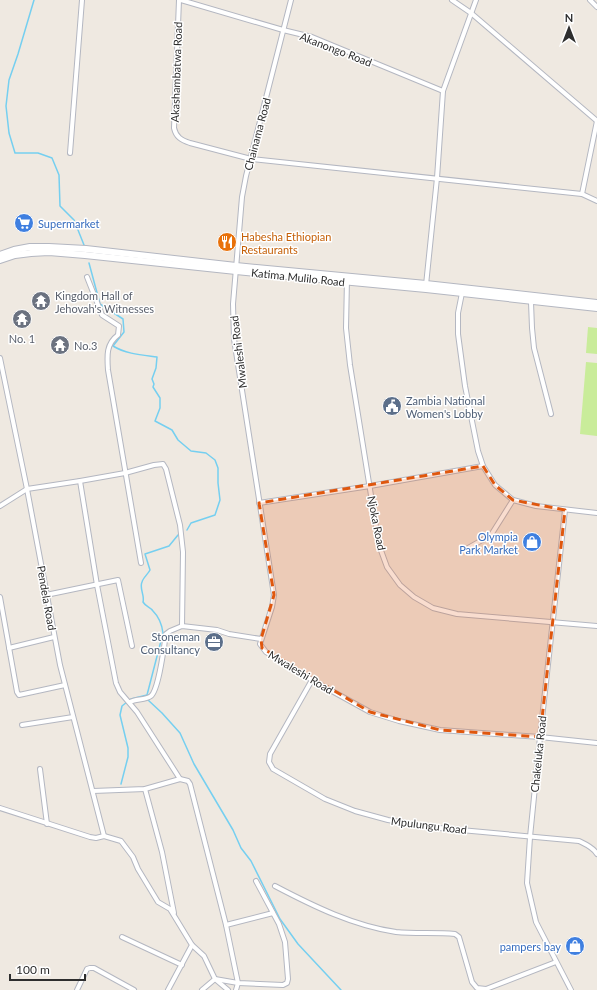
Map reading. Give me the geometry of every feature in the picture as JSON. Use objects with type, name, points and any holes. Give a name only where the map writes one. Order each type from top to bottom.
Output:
[{"type":"main road","name":"Katima Mulilo Road","points":[[0,255],[19,249],[49,247],[119,252],[236,268]]},
{"type":"main road","name":"Katima Mulilo Road","points":[[0,260],[15,255],[49,252],[119,257],[597,303]]},
{"type":"main road","name":"Katima Mulilo Road","points":[[426,286],[462,293],[531,302],[597,308]]},
{"type":"street","points":[[70,153],[82,0]]},
{"type":"street","name":"Akanongo Road","points":[[180,0],[312,37],[443,91]]},
{"type":"street","name":"Akashambatwa Road","points":[[180,0],[174,128],[176,136],[181,140],[190,143],[251,159]]},
{"type":"street","name":"Chainama Road","points":[[236,268],[242,197],[246,176],[291,0]]},
{"type":"street","points":[[452,0],[471,12],[597,121],[582,194]]},
{"type":"street","points":[[426,286],[437,178],[443,91],[476,0]]},
{"type":"street","points":[[590,0],[597,7]]},
{"type":"street","points":[[251,159],[582,194],[597,201]]},
{"type":"street","name":"Mwaleshi Road","points":[[236,268],[233,304],[234,339],[274,595],[272,607],[260,644],[266,652],[312,680],[370,712],[399,721],[440,730],[540,737],[597,743]]},
{"type":"street","points":[[87,277],[102,315],[119,326],[118,334],[114,338],[107,352],[108,370],[141,563]]},
{"type":"street","name":"Njoka Road","points":[[347,279],[346,328],[350,365],[379,545],[387,567],[400,585],[414,597],[433,608],[457,614],[553,621],[597,626]]},
{"type":"street","points":[[462,293],[458,313],[458,334],[465,386],[478,451],[483,466],[495,485],[513,500],[536,506],[597,513]]},
{"type":"street","points":[[531,302],[534,348],[551,414]]},
{"type":"street","name":"Pendela Road","points":[[0,358],[27,489],[54,637],[104,836]]},
{"type":"street","points":[[0,506],[27,489],[125,473],[163,464],[166,468],[180,525],[183,552],[182,626]]},
{"type":"street","points":[[259,503],[370,486],[483,466]]},
{"type":"street","points":[[80,481],[97,585],[116,683],[120,692],[137,712],[180,779]]},
{"type":"street","points":[[468,548],[492,535],[513,500]]},
{"type":"street","name":"Chakeluka Road","points":[[565,510],[540,737],[527,883],[536,922],[572,990]]},
{"type":"street","points":[[46,595],[118,580],[132,646]]},
{"type":"street","points":[[0,597],[17,692],[19,695],[65,685]]},
{"type":"street","points":[[130,702],[135,699],[149,698],[152,695],[157,683],[166,634],[170,631],[182,626],[217,630],[229,634],[261,639]]},
{"type":"street","points":[[9,648],[54,637]]},
{"type":"street","name":"Mpulungu Road","points":[[312,680],[270,754],[269,762],[273,769],[325,799],[355,811],[388,820],[415,825],[579,841],[587,845],[597,854]]},
{"type":"street","points":[[22,725],[73,717]]},
{"type":"street","points":[[40,769],[47,824]]},
{"type":"street","points":[[93,791],[145,789],[180,779],[188,781],[226,925],[238,983],[236,990]]},
{"type":"street","points":[[145,789],[162,852],[174,915]]},
{"type":"street","points":[[0,808],[90,837],[96,838],[104,836],[121,841],[158,902],[170,908],[192,945],[204,956],[215,979],[228,990]]},
{"type":"street","points":[[215,979],[238,983],[283,985],[287,983],[285,942],[279,924],[256,881]]},
{"type":"street","points":[[275,886],[367,927],[397,932],[455,934],[459,937],[472,982],[477,988],[486,989],[556,962]]},
{"type":"street","points":[[226,925],[273,913]]},
{"type":"street","points":[[122,937],[182,965]]},
{"type":"street","points":[[168,990],[192,945]]},
{"type":"street","points":[[77,990],[87,969],[90,968],[134,990]]},
{"type":"street","points":[[202,990],[215,979]]},
{"type":"highlighted area","points":[[483,466],[495,485],[513,500],[565,510],[540,737],[440,730],[370,712],[262,648],[261,639],[274,595],[259,503]]},
{"type":"green space","points":[[588,327],[597,328],[597,354],[586,353]]},
{"type":"green space","points":[[586,362],[597,363],[597,436],[580,434]]},
{"type":"waterway","points":[[34,0],[9,80],[6,106],[9,133],[15,153],[38,153],[52,158],[59,175],[60,206],[74,220],[84,245]]},
{"type":"waterway","points":[[89,263],[100,304],[123,319],[124,332],[113,346],[118,349],[140,355],[157,357],[156,368],[152,379],[154,384],[153,387],[160,398],[160,408],[155,421],[172,430],[178,440],[191,451],[206,453],[215,460],[218,468],[220,500],[215,515],[191,523],[187,530]]},
{"type":"waterway","points":[[131,699],[147,695],[163,633],[157,616],[143,602],[141,584],[150,570],[145,554],[169,546],[178,535]]},
{"type":"waterway","points":[[148,700],[180,733],[194,764],[233,830],[241,848],[251,861],[280,919],[298,944],[341,990]]},
{"type":"waterway","points":[[121,784],[128,757],[128,748],[120,715],[122,706],[127,702]]},
{"type":"place","name":"Supermarket","points":[[24,223]]},
{"type":"place","name":"Habesha Ethiopian Restaurants","points":[[227,242]]},
{"type":"place","name":"Kingdom Hall of Jehovah's Witnesses","points":[[41,301]]},
{"type":"place","name":"No. 1","points":[[22,319]]},
{"type":"place","name":"No.3","points":[[60,345]]},
{"type":"place","name":"Zambia National Women's Lobby","points":[[392,406]]},
{"type":"place","name":"Olympia Park Market","points":[[532,542]]},
{"type":"place","name":"Stoneman Consultancy","points":[[214,642]]},
{"type":"place","name":"pampers bay","points":[[575,946]]}]
